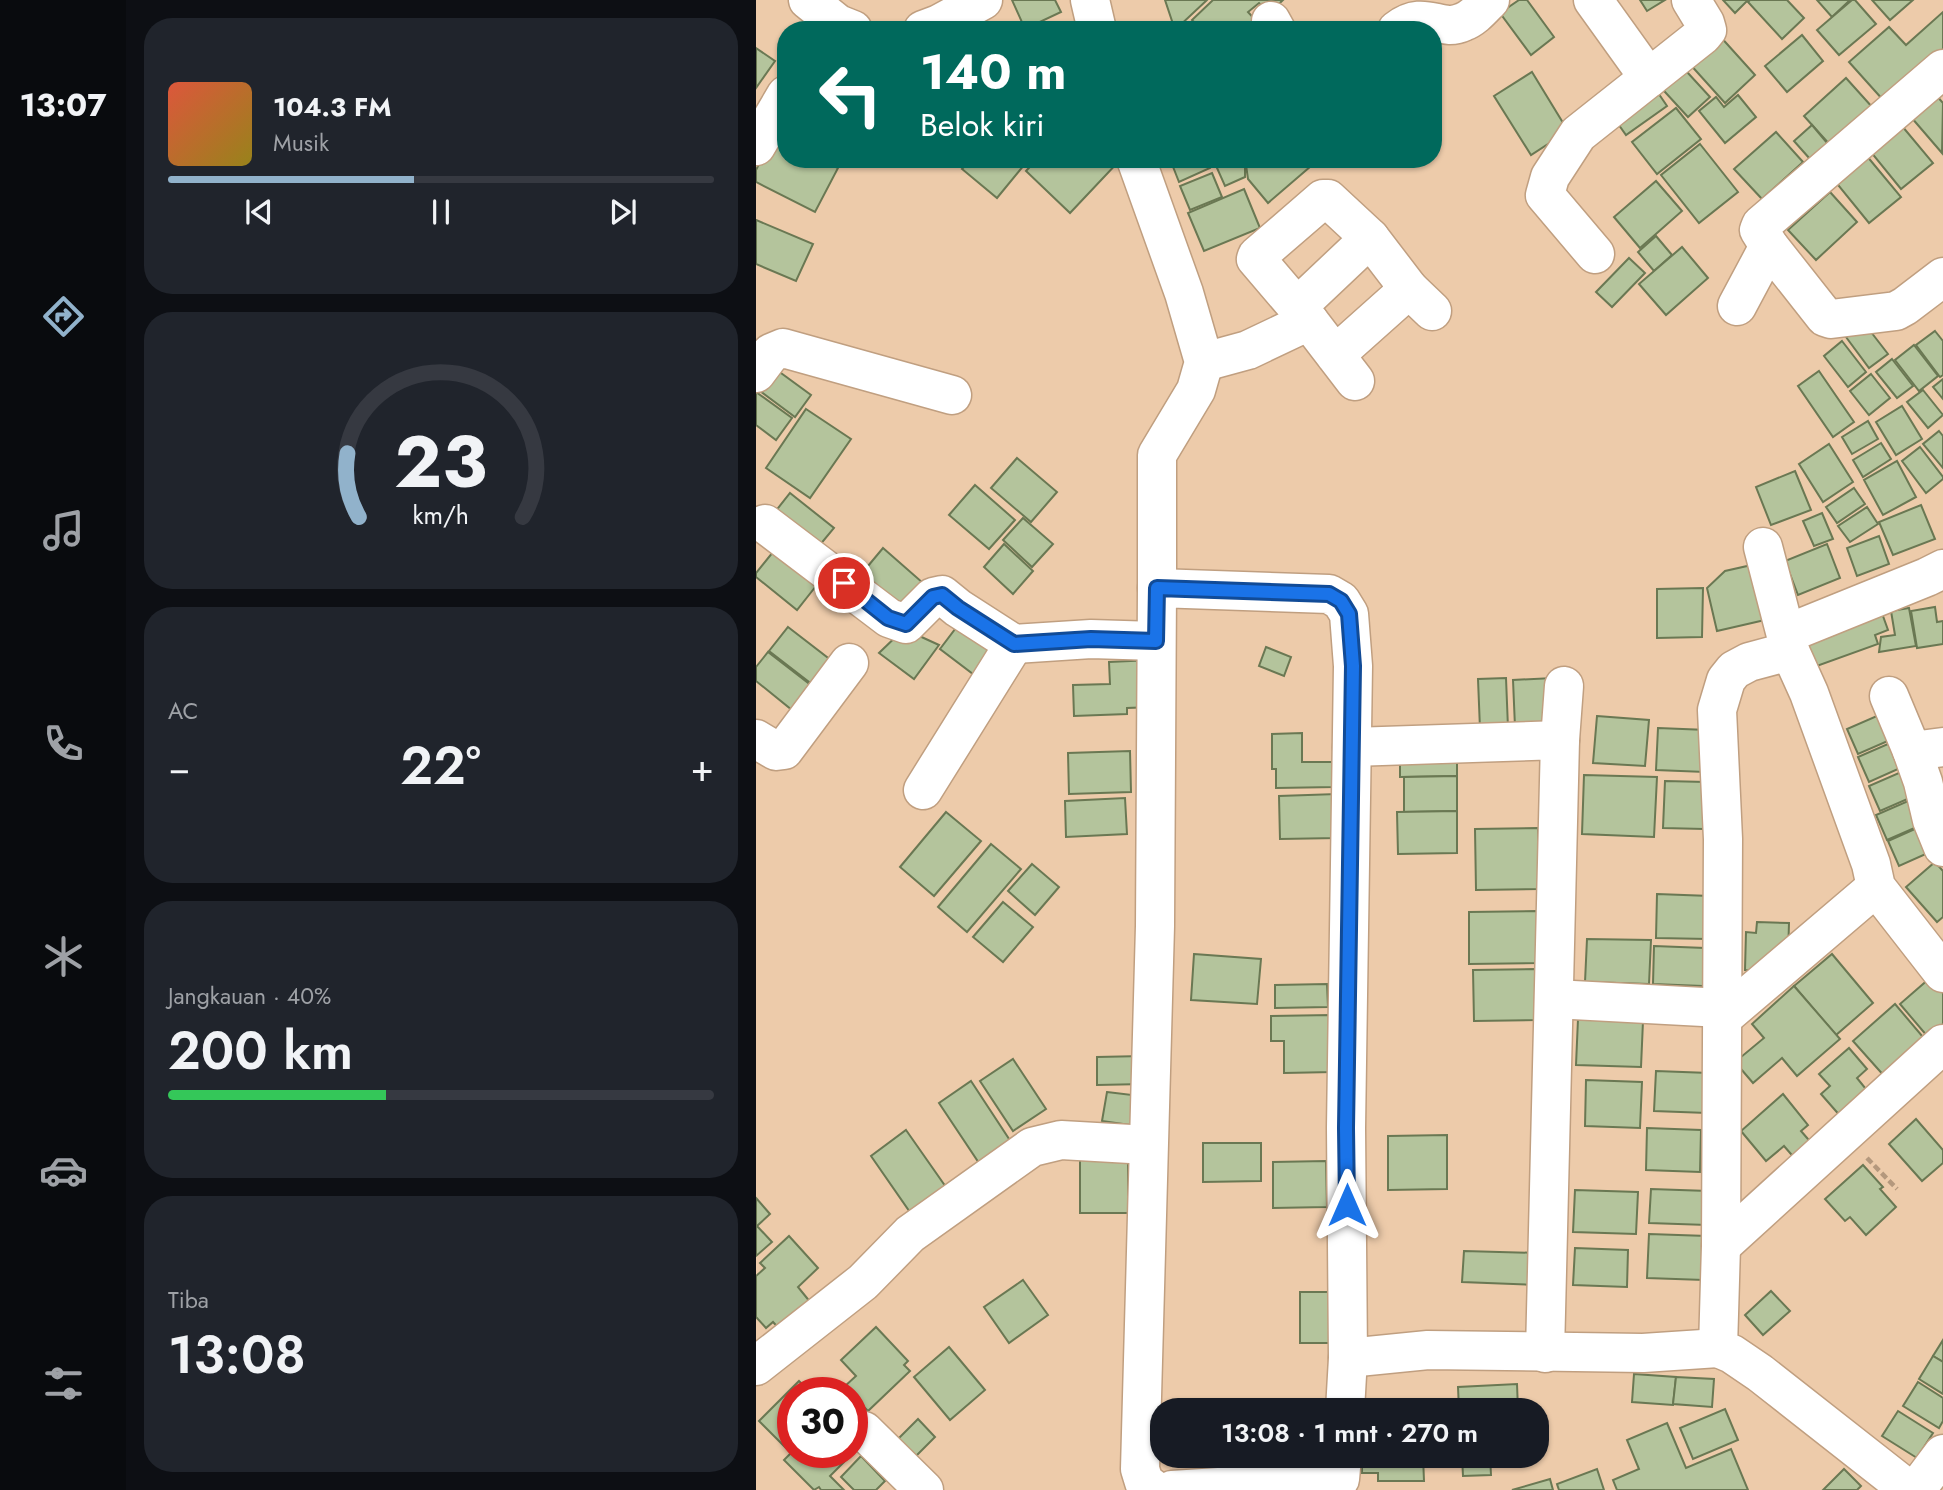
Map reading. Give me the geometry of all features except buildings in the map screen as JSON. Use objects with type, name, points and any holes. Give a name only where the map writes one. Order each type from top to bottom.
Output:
[{"type":"street","points":[[808,0],[834,21]]},
{"type":"street","points":[[944,21],[983,0]]},
{"type":"street","points":[[1090,0],[1095,21]]},
{"type":"street","points":[[1442,24],[1462,23],[1490,0]]},
{"type":"street","points":[[1592,0],[1648,78]]},
{"type":"street","points":[[1595,254],[1545,195],[1550,177],[1578,134],[1707,30],[1691,0]]},
{"type":"street","points":[[1943,69],[1761,225],[1759,233],[1825,317],[1831,319],[1896,311],[1943,277]]},
{"type":"street","points":[[756,146],[777,110]]},
{"type":"street","points":[[1139,168],[1184,293],[1204,362],[1196,390],[1157,455],[1155,926],[1140,1469],[1144,1482],[1157,1489],[1341,1475]]},
{"type":"street","points":[[1328,199],[1370,238],[1421,300],[1345,368],[1303,314],[1257,262],[1257,256],[1323,200],[1328,199]]},
{"type":"street","points":[[1204,362],[1248,350],[1303,314],[1370,238]]},
{"type":"street","points":[[1737,306],[1769,246]]},
{"type":"street","points":[[756,373],[771,353],[783,348],[952,395]]},
{"type":"street","points":[[765,524],[888,618],[906,624],[933,597],[942,595],[1014,644],[1091,639],[1156,641]]},
{"type":"street","points":[[1763,547],[1788,642],[1871,864],[1876,887],[1943,973]]},
{"type":"street","points":[[1718,1348],[1723,839],[1717,710],[1726,680],[1734,670],[1943,569]]},
{"type":"street","points":[[1157,588],[1329,594],[1341,601],[1349,614],[1352,653],[1352,747],[1346,1128],[1348,1358],[1346,1398]]},
{"type":"street","points":[[923,790],[1014,644]]},
{"type":"street","points":[[756,738],[776,751],[784,750],[849,663]]},
{"type":"street","points":[[1545,1353],[1560,740],[1564,686]]},
{"type":"street","points":[[1889,695],[1927,749],[1923,782],[1931,820],[1943,847]]},
{"type":"street","points":[[1352,747],[1560,740]]},
{"type":"street","points":[[1554,999],[1722,1014],[1876,887]]},
{"type":"street","points":[[1721,1246],[1943,1044]]},
{"type":"street","points":[[756,1366],[863,1282],[910,1234],[1032,1147],[1061,1140],[1148,1145]]},
{"type":"street","points":[[1348,1358],[1428,1350],[1643,1353],[1718,1348],[1760,1373],[1909,1490]]},
{"type":"street","points":[[868,1435],[924,1490]]},
{"type":"street","points":[[1916,1490],[1943,1454]]},
{"type":"street","points":[[931,1490],[941,1487],[944,1490]]},
{"type":"path","points":[[1844,1135],[1897,1189]]},
{"type":"route","points":[[844,583],[888,618],[906,624],[933,597],[942,595],[1014,644],[1091,639],[1156,641],[1157,588],[1329,594],[1341,601],[1349,614],[1353,666],[1347,1205]]}]
